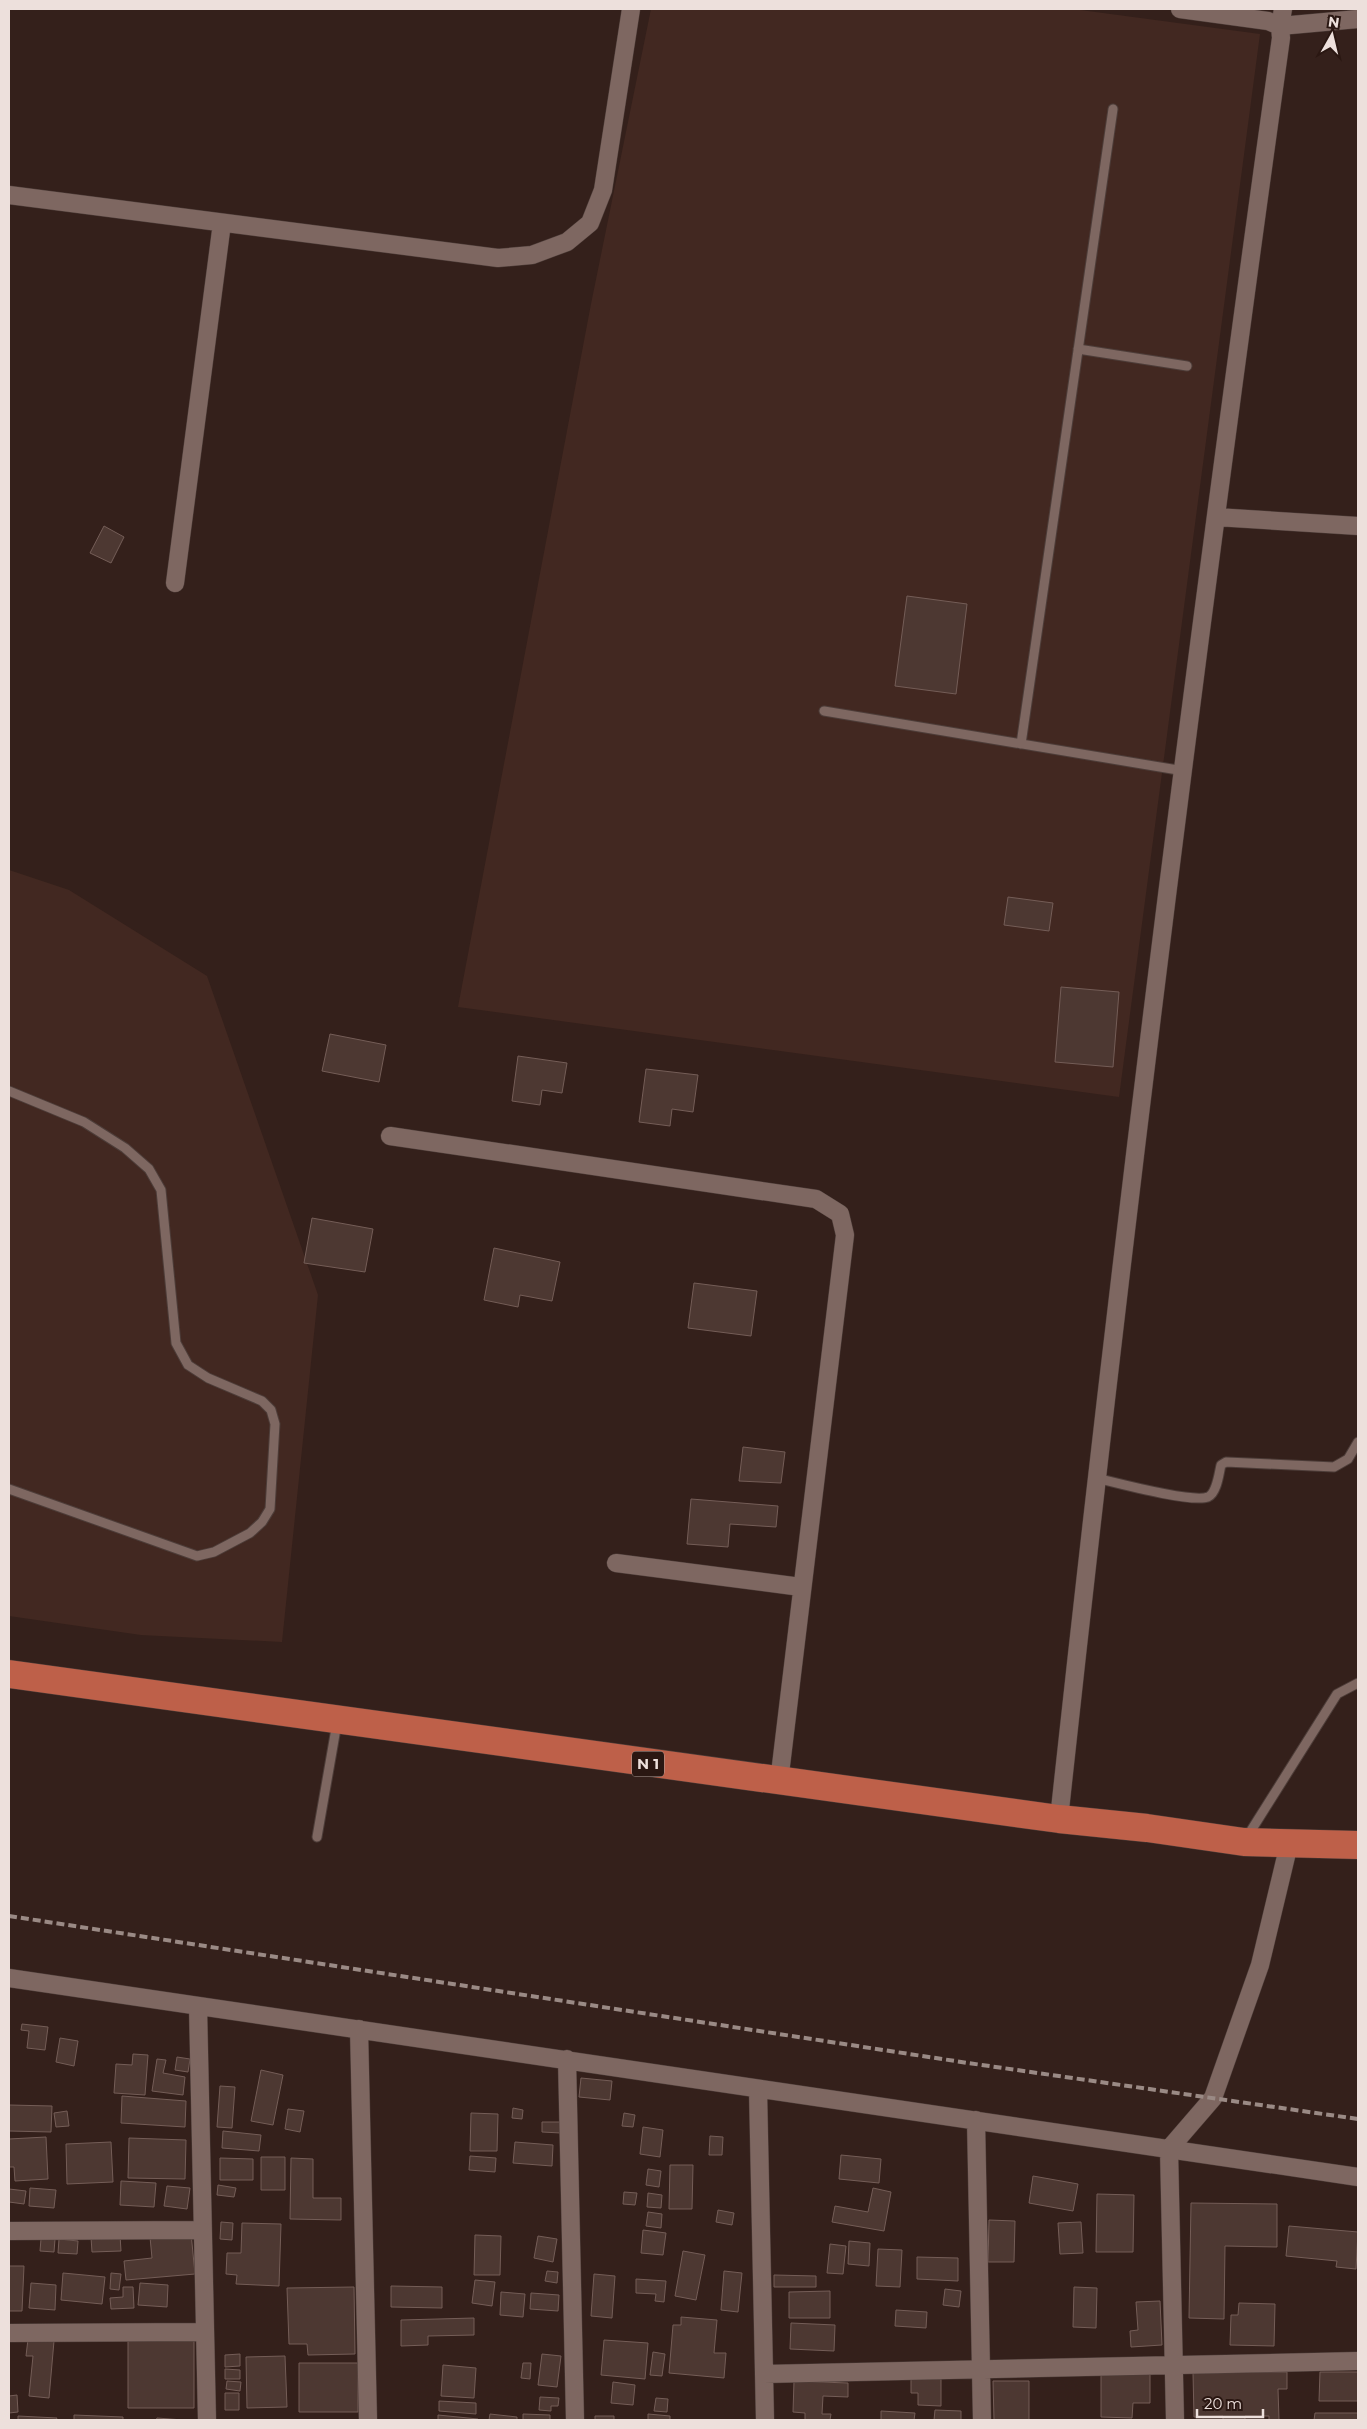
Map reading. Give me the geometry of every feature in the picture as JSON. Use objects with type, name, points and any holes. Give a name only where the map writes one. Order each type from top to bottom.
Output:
[{"type":"highway","name":"N 1","points":[[9,1674],[1059,1820],[1147,1828],[1244,1842],[1358,1846]]},
{"type":"street","points":[[9,195],[498,258],[532,255],[567,242],[590,223],[603,190],[631,9]]},
{"type":"street","points":[[1180,9],[1268,21],[1282,17],[1358,19]]},
{"type":"street","points":[[1059,1820],[1096,1478],[1216,517],[1281,38],[1282,17]]},
{"type":"street","points":[[175,582],[222,223]]},
{"type":"street","points":[[1216,517],[1358,526]]},
{"type":"street","points":[[390,1136],[816,1199],[840,1214],[845,1235],[801,1587],[779,1782]]},
{"type":"street","points":[[616,1563],[801,1587]]},
{"type":"street","points":[[1175,2420],[1169,2149],[1213,2098],[1260,1965],[1289,1844]]},
{"type":"street","points":[[9,1978],[1358,2177]]},
{"type":"street","points":[[198,2006],[207,2420]]},
{"type":"street","points":[[359,2029],[368,2420]]},
{"type":"street","points":[[567,2059],[575,2420]]},
{"type":"street","points":[[758,2089],[765,2420]]},
{"type":"street","points":[[976,2120],[982,2420]]},
{"type":"street","points":[[9,2232],[202,2230]]},
{"type":"street","points":[[9,2333],[205,2332]]},
{"type":"street","points":[[764,2374],[1358,2362]]},
{"type":"lane","points":[[1021,744],[1113,109]]},
{"type":"lane","points":[[1078,349],[1187,366]]},
{"type":"lane","points":[[824,712],[1184,771]]},
{"type":"lane","points":[[9,1091],[84,1122],[125,1148],[149,1169],[161,1190],[176,1343],[188,1365],[208,1378],[262,1401],[271,1410],[275,1424],[270,1510],[262,1522],[250,1533],[214,1552],[197,1556],[9,1489]]},
{"type":"lane","points":[[1096,1478],[1191,1498],[1208,1497],[1213,1493],[1221,1465],[1226,1462],[1334,1467],[1348,1459],[1358,1442]]},
{"type":"lane","points":[[1244,1842],[1337,1694],[1358,1683]]},
{"type":"lane","points":[[317,1837],[337,1720]]},
{"type":"shaded area","points":[[651,9],[1073,9],[1260,34],[1119,1097],[458,1007],[591,304]]},
{"type":"shaded area","points":[[9,870],[69,890],[207,976],[318,1295],[282,1642],[141,1635],[9,1616]]},
{"type":"building","points":[[104,526],[124,537],[111,563],[90,553]]},
{"type":"building","points":[[907,596],[967,604],[956,694],[895,686]]},
{"type":"building","points":[[1008,897],[1053,903],[1049,931],[1004,925]]},
{"type":"building","points":[[1061,987],[1119,992],[1113,1067],[1055,1062]]},
{"type":"building","points":[[330,1034],[386,1045],[379,1082],[322,1071]]},
{"type":"building","points":[[518,1056],[567,1063],[562,1093],[542,1090],[540,1105],[512,1101]]},
{"type":"building","points":[[646,1069],[698,1075],[693,1112],[672,1109],[670,1126],[639,1122]]},
{"type":"building","points":[[312,1218],[373,1229],[365,1272],[304,1263]]},
{"type":"building","points":[[494,1248],[560,1262],[552,1301],[520,1295],[518,1307],[484,1300]]},
{"type":"building","points":[[694,1283],[757,1291],[751,1336],[688,1328]]},
{"type":"building","points":[[743,1447],[785,1452],[781,1483],[739,1481]]},
{"type":"building","points":[[691,1499],[778,1506],[776,1527],[730,1524],[728,1547],[687,1544]]},
{"type":"building","points":[[22,2024],[48,2027],[45,2050],[27,2048],[29,2031],[21,2030]]},
{"type":"building","points":[[60,2038],[78,2041],[74,2066],[56,2062]]},
{"type":"building","points":[[133,2054],[148,2055],[145,2095],[114,2093],[116,2064],[132,2065]]},
{"type":"building","points":[[177,2057],[190,2059],[188,2072],[175,2070]]},
{"type":"building","points":[[157,2059],[166,2060],[163,2073],[185,2077],[183,2095],[152,2091]]},
{"type":"building","points":[[261,2070],[283,2075],[273,2125],[251,2121]]},
{"type":"building","points":[[581,2078],[612,2081],[610,2100],[579,2097]]},
{"type":"building","points":[[220,2086],[235,2087],[232,2128],[217,2127]]},
{"type":"building","points":[[122,2096],[186,2101],[185,2127],[121,2123]]},
{"type":"building","points":[[9,2105],[52,2106],[51,2132],[9,2131]]},
{"type":"building","points":[[513,2108],[523,2110],[522,2119],[512,2118]]},
{"type":"building","points":[[288,2109],[304,2111],[300,2132],[285,2129]]},
{"type":"building","points":[[67,2111],[69,2126],[56,2127],[54,2113]]},
{"type":"building","points":[[471,2113],[498,2114],[497,2151],[470,2151]]},
{"type":"building","points":[[624,2113],[635,2115],[633,2127],[622,2126]]},
{"type":"building","points":[[542,2122],[561,2122],[561,2133],[542,2132]]},
{"type":"building","points":[[643,2127],[663,2130],[660,2157],[640,2154]]},
{"type":"building","points":[[223,2131],[261,2135],[259,2151],[222,2148]]},
{"type":"building","points":[[710,2136],[723,2137],[722,2155],[709,2155]]},
{"type":"building","points":[[46,2137],[48,2179],[15,2181],[14,2167],[9,2167],[9,2139]]},
{"type":"building","points":[[129,2138],[186,2140],[185,2179],[128,2178]]},
{"type":"building","points":[[111,2142],[113,2182],[67,2184],[66,2144]]},
{"type":"building","points":[[515,2142],[553,2145],[552,2166],[513,2163]]},
{"type":"building","points":[[841,2155],[881,2159],[879,2183],[839,2179]]},
{"type":"building","points":[[470,2156],[496,2158],[495,2172],[469,2170]]},
{"type":"building","points":[[261,2157],[285,2157],[285,2190],[261,2190]]},
{"type":"building","points":[[220,2158],[253,2159],[253,2180],[220,2180]]},
{"type":"building","points":[[291,2158],[313,2159],[313,2198],[341,2198],[341,2220],[290,2219]]},
{"type":"building","points":[[670,2165],[693,2165],[692,2209],[669,2209]]},
{"type":"building","points":[[648,2169],[661,2171],[659,2187],[646,2185]]},
{"type":"building","points":[[1033,2176],[1078,2184],[1073,2211],[1029,2203]]},
{"type":"building","points":[[121,2181],[156,2183],[154,2207],[120,2205]]},
{"type":"building","points":[[218,2185],[236,2188],[234,2197],[217,2195]]},
{"type":"building","points":[[167,2186],[190,2188],[187,2209],[164,2206]]},
{"type":"building","points":[[30,2188],[56,2190],[54,2208],[29,2206]]},
{"type":"building","points":[[873,2188],[891,2192],[884,2231],[832,2222],[835,2206],[868,2212]]},
{"type":"building","points":[[9,2189],[26,2191],[24,2204],[9,2202]]},
{"type":"building","points":[[624,2192],[637,2193],[635,2205],[623,2204]]},
{"type":"building","points":[[648,2193],[662,2195],[661,2208],[647,2207]]},
{"type":"building","points":[[1097,2194],[1134,2195],[1133,2252],[1096,2252]]},
{"type":"building","points":[[1191,2203],[1277,2204],[1277,2247],[1225,2246],[1224,2319],[1189,2318]]},
{"type":"building","points":[[718,2210],[734,2213],[732,2225],[716,2222]]},
{"type":"building","points":[[648,2212],[662,2214],[661,2228],[646,2226]]},
{"type":"building","points":[[989,2220],[1015,2221],[1014,2262],[988,2262]]},
{"type":"building","points":[[221,2222],[233,2223],[232,2240],[220,2239]]},
{"type":"building","points":[[1081,2222],[1083,2253],[1060,2254],[1058,2223]]},
{"type":"building","points":[[242,2223],[281,2224],[279,2286],[236,2284],[237,2275],[226,2274],[227,2253],[241,2253]]},
{"type":"building","points":[[1289,2226],[1358,2232],[1356,2269],[1336,2267],[1337,2261],[1286,2256]]},
{"type":"building","points":[[643,2230],[666,2233],[663,2255],[641,2253]]},
{"type":"building","points":[[191,2233],[195,2274],[126,2280],[124,2261],[152,2258],[150,2237]]},
{"type":"building","points":[[120,2235],[121,2251],[92,2252],[91,2237]]},
{"type":"building","points":[[475,2235],[501,2236],[500,2275],[474,2275]]},
{"type":"building","points":[[538,2236],[557,2239],[553,2262],[534,2258]]},
{"type":"building","points":[[41,2239],[55,2239],[54,2252],[40,2251]]},
{"type":"building","points":[[59,2239],[78,2241],[77,2254],[58,2253]]},
{"type":"building","points":[[849,2241],[870,2243],[869,2266],[848,2264]]},
{"type":"building","points":[[830,2244],[846,2246],[843,2274],[827,2273]]},
{"type":"building","points":[[878,2249],[902,2250],[900,2287],[876,2286]]},
{"type":"building","points":[[683,2251],[705,2255],[696,2300],[675,2296]]},
{"type":"building","points":[[917,2257],[958,2258],[958,2281],[917,2279]]},
{"type":"building","points":[[9,2266],[24,2266],[22,2311],[9,2311]]},
{"type":"building","points":[[547,2271],[558,2272],[557,2283],[545,2281]]},
{"type":"building","points":[[724,2271],[742,2273],[738,2312],[721,2310]]},
{"type":"building","points":[[63,2273],[105,2277],[102,2304],[61,2300]]},
{"type":"building","points":[[111,2273],[121,2274],[119,2290],[110,2289]]},
{"type":"building","points":[[594,2274],[615,2276],[612,2318],[591,2316]]},
{"type":"building","points":[[774,2275],[816,2276],[816,2287],[774,2287]]},
{"type":"building","points":[[636,2279],[666,2281],[664,2302],[655,2301],[656,2294],[636,2293]]},
{"type":"building","points":[[475,2280],[495,2282],[492,2306],[472,2303]]},
{"type":"building","points":[[31,2283],[56,2285],[55,2310],[29,2308]]},
{"type":"building","points":[[140,2283],[168,2285],[167,2307],[138,2305]]},
{"type":"building","points":[[391,2286],[442,2287],[442,2308],[391,2307]]},
{"type":"building","points":[[123,2287],[133,2287],[134,2308],[111,2309],[110,2298],[123,2297]]},
{"type":"building","points":[[354,2287],[355,2354],[308,2355],[307,2344],[289,2344],[287,2288]]},
{"type":"building","points":[[1074,2287],[1097,2288],[1096,2328],[1073,2327]]},
{"type":"building","points":[[945,2289],[961,2291],[959,2307],[943,2305]]},
{"type":"building","points":[[830,2291],[830,2318],[789,2318],[789,2292]]},
{"type":"building","points":[[501,2292],[525,2294],[523,2317],[500,2315]]},
{"type":"building","points":[[531,2293],[559,2295],[558,2311],[530,2309]]},
{"type":"building","points":[[1160,2301],[1162,2345],[1131,2347],[1130,2331],[1138,2330],[1136,2302]]},
{"type":"building","points":[[1239,2303],[1275,2304],[1274,2346],[1230,2345],[1231,2315],[1238,2315]]},
{"type":"building","points":[[896,2310],[927,2312],[926,2328],[895,2326]]},
{"type":"building","points":[[681,2317],[717,2320],[714,2353],[726,2353],[724,2378],[669,2373],[673,2325],[681,2325]]},
{"type":"building","points":[[474,2318],[474,2335],[428,2336],[428,2345],[401,2346],[401,2320]]},
{"type":"building","points":[[791,2323],[835,2325],[834,2351],[790,2349]]},
{"type":"building","points":[[128,2337],[194,2338],[194,2408],[128,2408]]},
{"type":"building","points":[[28,2339],[54,2341],[49,2398],[29,2396],[33,2356],[26,2356]]},
{"type":"building","points":[[604,2340],[648,2343],[645,2379],[601,2375]]},
{"type":"building","points":[[653,2352],[665,2354],[662,2376],[650,2375]]},
{"type":"building","points":[[240,2354],[240,2366],[225,2367],[225,2355]]},
{"type":"building","points":[[542,2354],[561,2356],[557,2387],[538,2385]]},
{"type":"building","points":[[285,2356],[287,2407],[247,2408],[246,2357]]},
{"type":"building","points":[[299,2363],[358,2363],[358,2412],[299,2412]]},
{"type":"building","points":[[523,2363],[531,2363],[530,2379],[521,2378]]},
{"type":"building","points":[[443,2365],[476,2368],[474,2398],[441,2396]]},
{"type":"building","points":[[225,2369],[240,2370],[240,2379],[225,2379]]},
{"type":"building","points":[[1101,2372],[1150,2372],[1150,2403],[1133,2403],[1132,2418],[1101,2417]]},
{"type":"building","points":[[1287,2372],[1287,2389],[1278,2389],[1279,2420],[1269,2420],[1269,2416],[1245,2416],[1245,2420],[1223,2420],[1223,2416],[1194,2417],[1193,2373]]},
{"type":"building","points":[[1320,2372],[1358,2372],[1358,2401],[1319,2401]]},
{"type":"building","points":[[911,2379],[941,2379],[941,2406],[918,2405],[918,2393],[911,2393]]},
{"type":"building","points":[[227,2381],[241,2382],[240,2391],[226,2389]]},
{"type":"building","points":[[794,2381],[848,2383],[848,2397],[823,2396],[822,2414],[831,2414],[830,2420],[805,2420],[805,2413],[793,2412]]},
{"type":"building","points":[[993,2381],[1029,2381],[1029,2420],[994,2420]]},
{"type":"building","points":[[613,2382],[635,2385],[633,2405],[611,2403]]},
{"type":"building","points":[[225,2393],[239,2393],[239,2410],[225,2410]]},
{"type":"building","points":[[17,2395],[18,2412],[9,2413],[9,2396]]},
{"type":"building","points":[[540,2397],[559,2398],[558,2406],[551,2406],[551,2411],[539,2410]]},
{"type":"building","points":[[656,2398],[668,2399],[667,2412],[654,2411]]},
{"type":"building","points":[[439,2401],[476,2403],[476,2414],[439,2411]]},
{"type":"building","points":[[935,2410],[961,2411],[961,2420],[934,2420]]},
{"type":"building","points":[[881,2411],[915,2413],[914,2420],[881,2420]]},
{"type":"building","points":[[1315,2413],[1358,2413],[1358,2420],[1314,2420]]},
{"type":"building","points":[[490,2414],[517,2417],[517,2420],[489,2420]]},
{"type":"building","points":[[523,2414],[550,2415],[550,2420],[523,2420]]},
{"type":"building","points":[[648,2414],[670,2416],[670,2420],[648,2420]]},
{"type":"building","points":[[74,2415],[123,2417],[123,2420],[74,2420]]},
{"type":"building","points":[[438,2415],[478,2419],[478,2420],[438,2420]]},
{"type":"building","points":[[18,2416],[57,2418],[56,2420],[18,2420]]},
{"type":"building","points":[[595,2416],[614,2416],[614,2420],[595,2420]]},
{"type":"building","points":[[157,2418],[183,2420],[156,2420]]},
{"type":"railway","points":[[9,1916],[968,2063],[1358,2119]]}]
